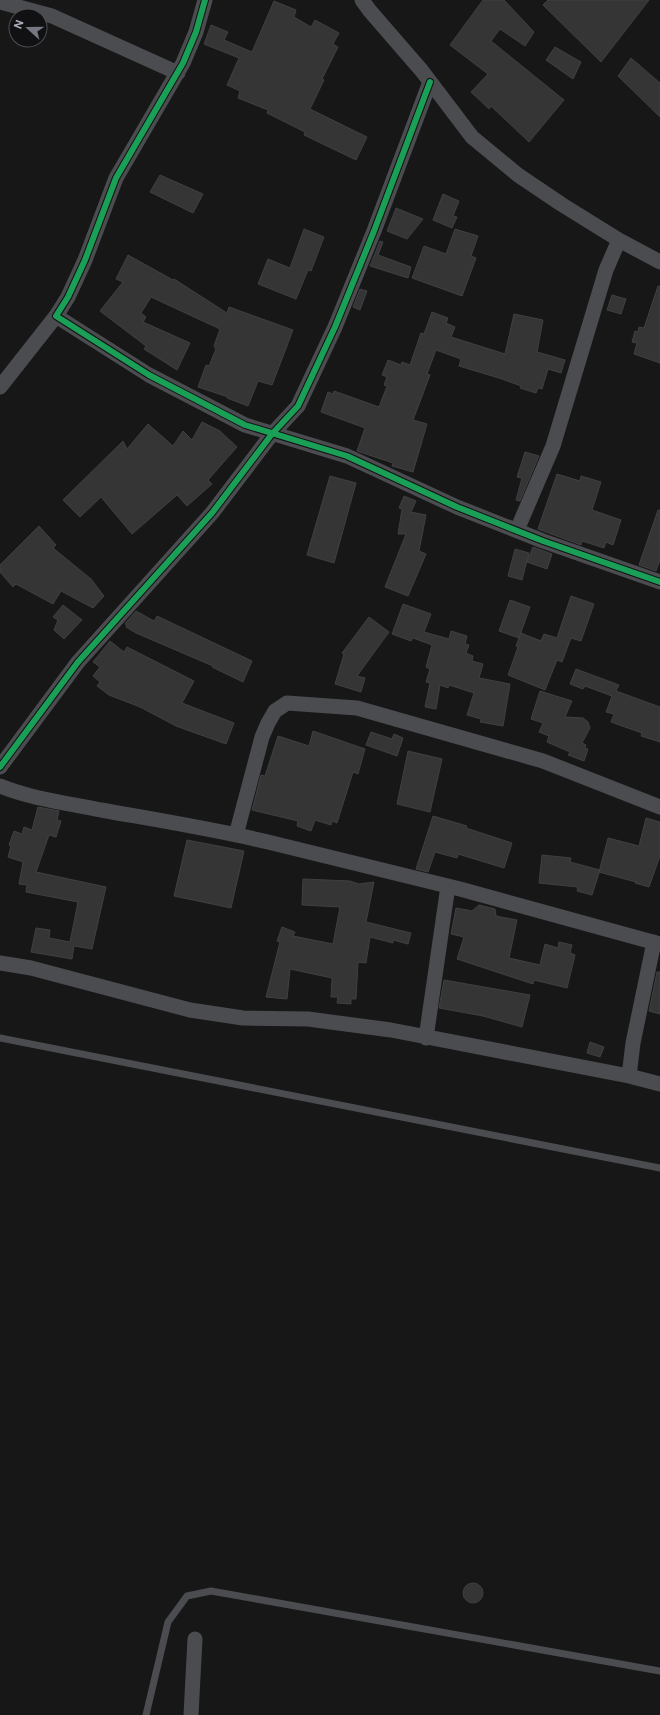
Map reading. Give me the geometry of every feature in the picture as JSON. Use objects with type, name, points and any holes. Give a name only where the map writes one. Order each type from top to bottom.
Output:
[{"type":"street","points":[[0,387],[56,316],[68,297],[85,260],[116,178],[178,73],[196,32],[205,0]]},
{"type":"street","points":[[362,0],[370,12],[430,82],[472,137],[518,175],[619,240],[660,262]]},
{"type":"street","points":[[0,2],[52,16],[178,73]]},
{"type":"street","points":[[0,767],[78,662],[212,513],[272,434],[298,406],[335,327],[374,231],[430,82]]},
{"type":"street","points":[[517,530],[553,446],[606,270],[619,240]]},
{"type":"street","points":[[56,316],[168,385],[244,425],[347,456],[427,494],[517,530],[660,582]]},
{"type":"street","points":[[236,835],[265,730],[275,711],[287,703],[357,708],[543,761],[660,807]]},
{"type":"street","points":[[0,786],[51,800],[236,835],[448,886],[657,943],[634,1043],[629,1076]]},
{"type":"street","points":[[426,1038],[448,886]]},
{"type":"street","points":[[0,963],[31,968],[190,1010],[243,1018],[308,1020],[391,1030],[426,1038],[629,1076],[660,1084]]},
{"type":"street","points":[[191,1715],[195,1639]]},
{"type":"lane","points":[[0,1038],[660,1168]]},
{"type":"lane","points":[[146,1715],[168,1622],[186,1596],[212,1592],[660,1671]]},
{"type":"building","points":[[483,0],[504,0],[534,32],[525,46],[500,29],[491,41],[564,100],[529,142],[491,106],[489,109],[471,92],[488,74],[450,45]]},
{"type":"building","points":[[548,0],[649,0],[601,62],[543,5]]},
{"type":"building","points":[[274,1],[296,10],[294,17],[311,27],[315,20],[339,33],[333,44],[338,47],[322,79],[324,80],[310,109],[367,137],[356,160],[304,135],[305,132],[267,113],[268,110],[238,98],[240,91],[227,85],[239,58],[204,44],[211,25],[228,32],[224,40],[252,52]]},
{"type":"building","points":[[555,47],[581,62],[573,79],[546,60]]},
{"type":"building","points":[[631,58],[660,83],[660,117],[618,76]]},
{"type":"building","points":[[160,175],[203,194],[193,213],[150,192]]},
{"type":"building","points":[[443,194],[459,201],[453,216],[457,217],[452,228],[433,220]]},
{"type":"building","points":[[396,208],[423,219],[407,239],[387,231]]},
{"type":"building","points":[[304,229],[324,237],[311,271],[308,270],[296,299],[258,284],[268,259],[290,268]]},
{"type":"building","points":[[455,229],[478,236],[471,256],[476,258],[462,296],[412,278],[424,246],[446,254]]},
{"type":"building","points":[[380,241],[383,242],[378,255],[411,267],[408,278],[370,266]]},
{"type":"building","points":[[128,255],[173,280],[174,279],[227,313],[229,307],[293,330],[272,385],[258,381],[248,406],[227,398],[228,397],[198,387],[206,365],[209,366],[216,349],[214,346],[220,329],[151,297],[141,313],[146,317],[143,322],[190,343],[177,370],[144,349],[146,346],[100,311],[123,282],[116,279]]},
{"type":"building","points":[[658,286],[660,286],[660,363],[634,354],[637,343],[632,342],[635,331],[638,332],[639,327],[644,328]]},
{"type":"building","points":[[360,289],[367,291],[360,310],[353,307]]},
{"type":"building","points":[[612,295],[626,299],[621,314],[607,310]]},
{"type":"building","points":[[432,312],[448,318],[446,323],[455,327],[451,337],[505,354],[514,314],[543,320],[537,352],[565,360],[561,373],[548,369],[542,389],[538,388],[536,393],[520,388],[521,386],[502,379],[459,366],[461,359],[436,350],[427,374],[430,375],[413,420],[427,424],[413,472],[392,466],[393,463],[357,451],[365,428],[321,412],[328,392],[333,394],[334,391],[379,407],[387,386],[384,385],[387,377],[382,375],[388,360],[401,365],[402,362],[410,365],[421,333],[424,334]]},
{"type":"building","points":[[202,422],[220,431],[237,447],[208,480],[212,484],[187,506],[177,495],[132,534],[101,497],[80,517],[63,500],[123,441],[127,449],[148,424],[173,446],[183,431],[192,440]]},
{"type":"building","points":[[525,452],[539,456],[520,501],[516,500],[522,478],[517,477]]},
{"type":"building","points":[[557,474],[580,481],[581,476],[601,482],[592,510],[621,520],[613,545],[606,542],[604,548],[582,541],[581,545],[538,529]]},
{"type":"building","points":[[330,476],[356,483],[334,563],[307,555]]},
{"type":"building","points":[[404,496],[416,501],[411,512],[426,515],[419,551],[426,554],[408,596],[385,587],[406,534],[398,534],[402,509],[399,508]]},
{"type":"building","points":[[658,510],[660,510],[660,560],[656,571],[639,565]]},
{"type":"building","points":[[39,526],[56,545],[53,548],[91,579],[104,596],[93,608],[61,591],[53,604],[16,584],[13,587],[0,572],[0,565]]},
{"type":"building","points":[[533,547],[552,554],[547,569],[527,562]]},
{"type":"building","points":[[515,549],[529,553],[522,580],[508,576]]},
{"type":"building","points":[[571,596],[594,604],[581,641],[571,638],[562,662],[557,660],[545,690],[508,675],[518,647],[516,646],[521,633],[541,641],[544,634],[557,638]]},
{"type":"building","points":[[510,600],[530,607],[519,638],[499,631]]},
{"type":"building","points":[[403,604],[431,614],[424,632],[449,639],[451,631],[467,636],[465,644],[469,645],[466,653],[473,656],[472,661],[483,664],[479,678],[510,684],[503,726],[480,722],[481,719],[467,715],[474,693],[449,685],[448,688],[440,685],[436,709],[425,707],[430,683],[426,682],[430,669],[426,667],[432,645],[413,638],[411,641],[392,634]]},
{"type":"building","points":[[63,605],[82,620],[64,639],[54,630],[58,620],[53,617]]},
{"type":"building","points":[[136,611],[154,621],[157,616],[252,661],[243,682],[212,667],[213,666],[136,633],[126,627],[127,625],[125,624]]},
{"type":"building","points":[[369,617],[389,632],[357,676],[365,678],[361,692],[335,684],[344,654],[342,653]]},
{"type":"building","points":[[110,641],[124,652],[127,647],[194,681],[182,703],[234,723],[226,744],[176,726],[140,707],[109,695],[97,686],[100,682],[93,676],[100,667],[93,662]]},
{"type":"building","points":[[576,669],[619,685],[616,691],[660,707],[660,742],[641,736],[642,733],[611,722],[614,714],[606,712],[612,696],[585,686],[583,689],[570,684]]},
{"type":"building","points":[[540,691],[572,701],[565,717],[583,718],[588,722],[590,728],[582,743],[586,745],[585,748],[588,749],[584,761],[568,755],[570,752],[547,742],[549,736],[539,732],[543,723],[531,719]]},
{"type":"building","points":[[313,731],[365,749],[358,774],[353,772],[337,823],[332,821],[331,825],[315,820],[311,831],[297,826],[298,821],[252,810],[261,775],[265,776],[278,736],[309,746]]},
{"type":"building","points":[[371,732],[392,739],[394,734],[403,738],[397,756],[366,745]]},
{"type":"building","points":[[408,751],[442,759],[430,812],[397,804]]},
{"type":"building","points":[[38,807],[59,811],[57,820],[61,821],[56,837],[49,835],[36,872],[106,887],[92,949],[74,946],[72,959],[31,952],[36,928],[50,930],[49,938],[70,942],[78,902],[26,892],[27,885],[19,884],[23,862],[8,857],[11,846],[9,845],[14,831],[22,834],[24,827],[32,830]]},
{"type":"building","points":[[433,816],[467,826],[466,828],[512,843],[504,868],[458,854],[457,858],[435,852],[428,872],[416,869]]},
{"type":"building","points":[[646,818],[660,822],[660,856],[649,887],[599,872],[608,838],[639,846]]},
{"type":"building","points":[[187,840],[244,851],[231,908],[174,896]]},
{"type":"building","points":[[542,855],[571,858],[570,862],[600,870],[592,895],[577,891],[578,887],[539,883]]},
{"type":"building","points":[[303,879],[350,881],[359,884],[374,882],[366,922],[411,933],[408,944],[393,940],[393,943],[370,937],[366,963],[358,962],[356,999],[351,999],[351,1004],[337,1003],[338,997],[331,997],[332,978],[290,969],[287,999],[266,997],[280,942],[277,941],[282,927],[295,932],[293,936],[333,944],[340,907],[302,905]]},
{"type":"building","points":[[479,905],[495,909],[496,916],[517,920],[509,958],[540,965],[545,944],[558,948],[559,942],[572,945],[570,953],[575,955],[567,988],[534,980],[533,984],[457,959],[464,937],[451,934],[456,908],[472,911]]},
{"type":"building","points":[[657,972],[660,972],[660,1014],[649,1011]]},
{"type":"building","points":[[444,980],[530,995],[522,1027],[483,1016],[439,1008]]},
{"type":"building","points":[[590,1042],[604,1047],[600,1057],[587,1053]]},
{"type":"building","points":[[473,1583],[480,1586],[483,1593],[480,1600],[473,1603],[466,1600],[463,1593],[466,1586]]},
{"type":"cycle path","points":[[205,0],[196,32],[183,63],[116,178],[85,260],[68,297],[56,316],[149,375],[245,425],[347,456],[457,507],[543,541],[660,582]]},
{"type":"cycle path","points":[[0,767],[78,662],[212,513],[272,434],[298,406],[335,327],[374,231],[430,82]]}]
